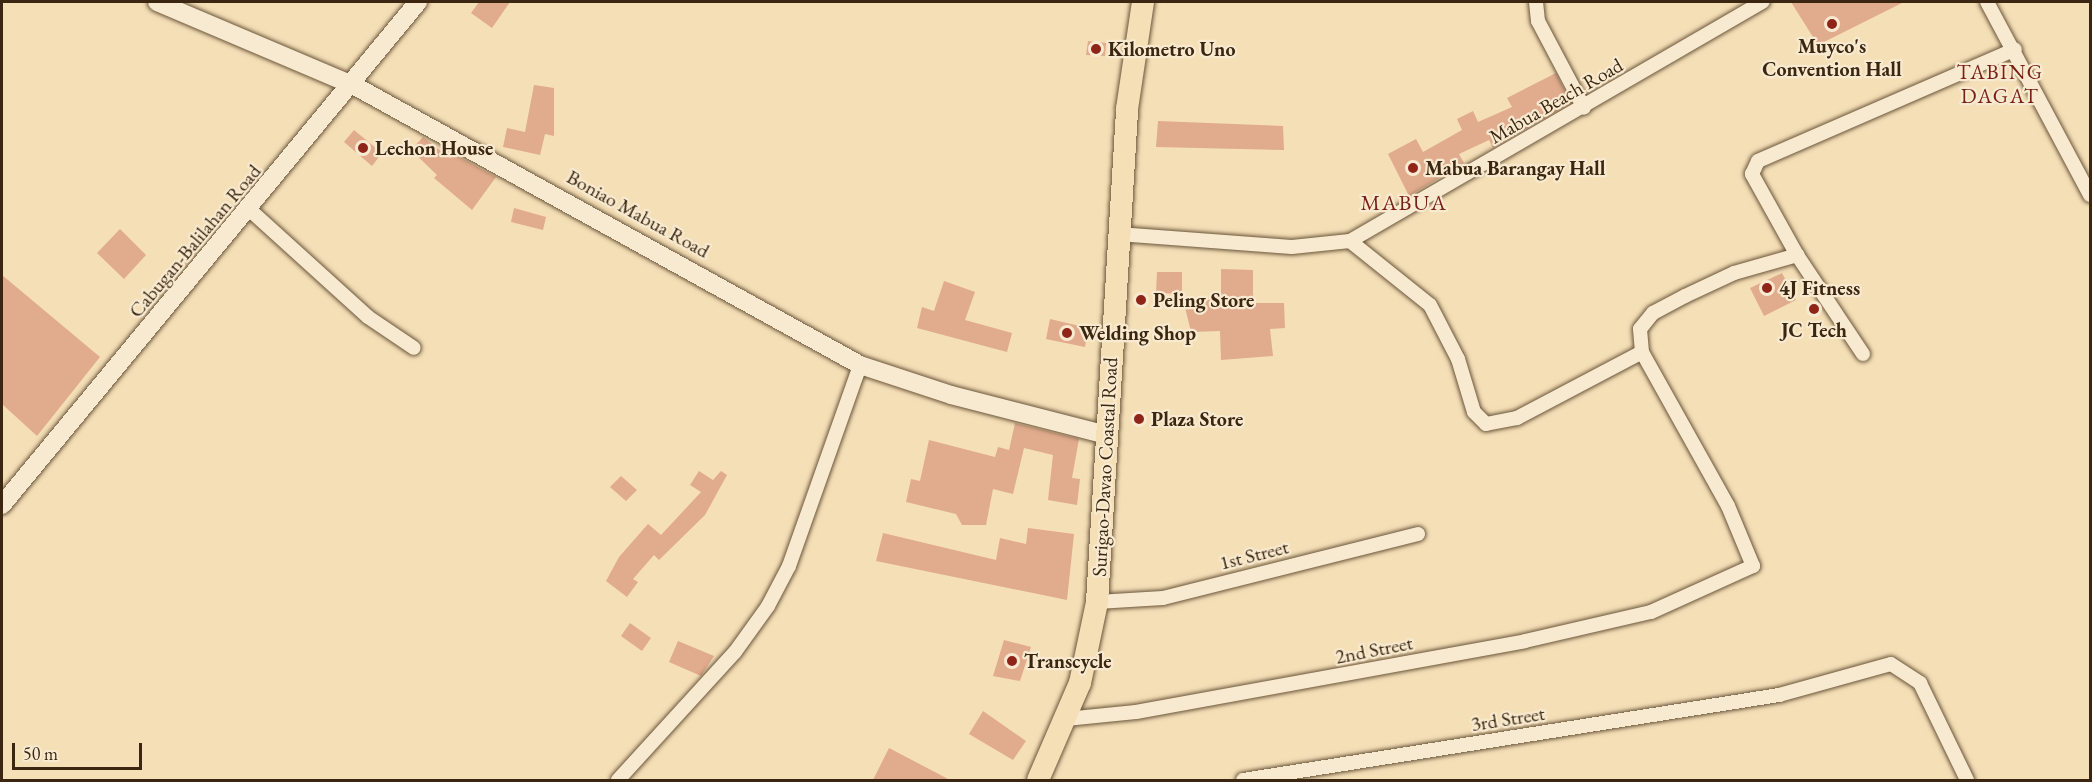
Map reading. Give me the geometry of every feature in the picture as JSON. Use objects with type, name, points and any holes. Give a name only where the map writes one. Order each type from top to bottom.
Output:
[{"type":"highway","name":"Surigao-Davao Coastal Road","points":[[1038,780],[1066,719],[1097,602],[1127,109],[1143,2]]},
{"type":"street","name":"Boniao Mabua Road","points":[[157,2],[353,85],[652,247],[860,365],[951,395],[1107,435]]},
{"type":"street","name":"Cabugan-Balilahan Road","points":[[2,505],[250,210],[418,2]]},
{"type":"street","points":[[1536,2],[1538,21],[1584,108]]},
{"type":"street","name":"Mabua Beach Road","points":[[1118,234],[1292,247],[1350,241],[1584,108],[1763,2]]},
{"type":"street","points":[[1988,2],[2091,195]]},
{"type":"street","points":[[1863,354],[1797,255],[1752,174],[1758,161],[2015,49]]},
{"type":"street","points":[[250,210],[368,317],[414,348]]},
{"type":"street","points":[[1350,241],[1430,305],[1458,359],[1474,412],[1486,424],[1517,418],[1642,352],[1640,329],[1653,313],[1734,273],[1797,255]]},
{"type":"street","name":"2nd Street","points":[[1066,719],[1136,712],[1525,641],[1686,599],[1753,566],[1728,506],[1642,352]]},
{"type":"street","points":[[618,780],[735,652],[768,606],[789,566],[860,365]]},
{"type":"street","name":"1st Street","points":[[1097,602],[1163,598],[1418,534]]},
{"type":"street","name":"3rd Street","points":[[1243,780],[1779,695],[1891,664],[1908,671],[1920,683],[1967,780]]},
{"type":"building","points":[[479,2],[510,2],[492,28],[471,13]]},
{"type":"building","name":"Muyco's Convention Hall","points":[[1791,2],[1904,2],[1818,45]]},
{"type":"building","name":"Kilometro Uno","points":[[1088,41],[1106,43],[1105,56],[1086,55]]},
{"type":"building","points":[[1556,73],[1571,103],[1493,148],[1489,140],[1459,154],[1464,163],[1409,196],[1388,154],[1416,139],[1423,152],[1462,130],[1457,119],[1473,111],[1478,122],[1512,107],[1507,98]]},
{"type":"building","points":[[534,85],[554,88],[554,136],[545,134],[540,155],[503,147],[507,128],[525,132]]},
{"type":"building","points":[[1158,121],[1283,126],[1284,150],[1156,147]]},
{"type":"building","name":"Lechon House","points":[[354,130],[382,153],[372,166],[344,142]]},
{"type":"building","points":[[423,137],[450,158],[454,154],[496,177],[472,210],[434,178],[437,175],[411,150]]},
{"type":"building","points":[[514,208],[546,217],[543,230],[511,222]]},
{"type":"building","points":[[120,229],[146,255],[124,279],[97,253]]},
{"type":"building","points":[[1221,269],[1253,270],[1253,303],[1284,303],[1285,328],[1270,329],[1273,356],[1221,360],[1220,331],[1191,332],[1183,299],[1221,300]]},
{"type":"building","points":[[1157,272],[1182,272],[1182,294],[1156,293]]},
{"type":"building","points":[[1782,273],[1796,300],[1764,316],[1750,288]]},
{"type":"building","points":[[2,275],[100,357],[37,436],[2,404]]},
{"type":"building","points":[[944,281],[975,292],[965,320],[1012,333],[1007,352],[917,328],[922,307],[934,311]]},
{"type":"building","name":"Welding Shop","points":[[1050,319],[1088,328],[1085,347],[1046,339]]},
{"type":"building","points":[[1015,423],[1079,439],[1072,478],[1080,479],[1077,505],[1048,500],[1053,455],[1024,448],[1013,494],[993,489],[986,525],[962,525],[956,514],[906,502],[911,479],[920,481],[929,440],[995,457],[998,447],[1009,450]]},
{"type":"building","points":[[699,471],[713,480],[721,471],[727,475],[705,515],[659,560],[654,555],[633,579],[638,582],[627,597],[606,581],[619,557],[648,524],[661,535],[701,492],[690,485]]},
{"type":"building","points":[[621,476],[637,490],[626,501],[610,487]]},
{"type":"building","points":[[1028,528],[1074,534],[1067,600],[876,561],[883,533],[996,560],[1000,538],[1026,544]]},
{"type":"building","points":[[630,623],[651,638],[642,651],[621,636]]},
{"type":"building","name":"Transcycle","points":[[1004,640],[1031,647],[1020,681],[993,676]]},
{"type":"building","points":[[678,641],[714,656],[701,676],[669,662]]},
{"type":"building","points":[[983,711],[1026,741],[1013,760],[969,734]]},
{"type":"building","points":[[889,748],[950,780],[873,780]]},
{"type":"place","name":"Muyco's Convention Hall","points":[[1832,24]]},
{"type":"place","name":"Kilometro Uno","points":[[1096,49]]},
{"type":"place","name":"Lechon House","points":[[363,148]]},
{"type":"place","name":"Mabua Barangay Hall","points":[[1413,168]]},
{"type":"place","name":"4J Fitness","points":[[1767,288]]},
{"type":"place","name":"Peling Store","points":[[1141,300]]},
{"type":"place","name":"JC Tech","points":[[1814,309]]},
{"type":"place","name":"Welding Shop","points":[[1067,333]]},
{"type":"place","name":"Plaza Store","points":[[1139,419]]},
{"type":"place","name":"Transcycle","points":[[1012,661]]},
{"type":"district","name":"TABING DAGAT","points":[[2000,84]]},
{"type":"district","name":"MABUA","points":[[1404,203]]}]
